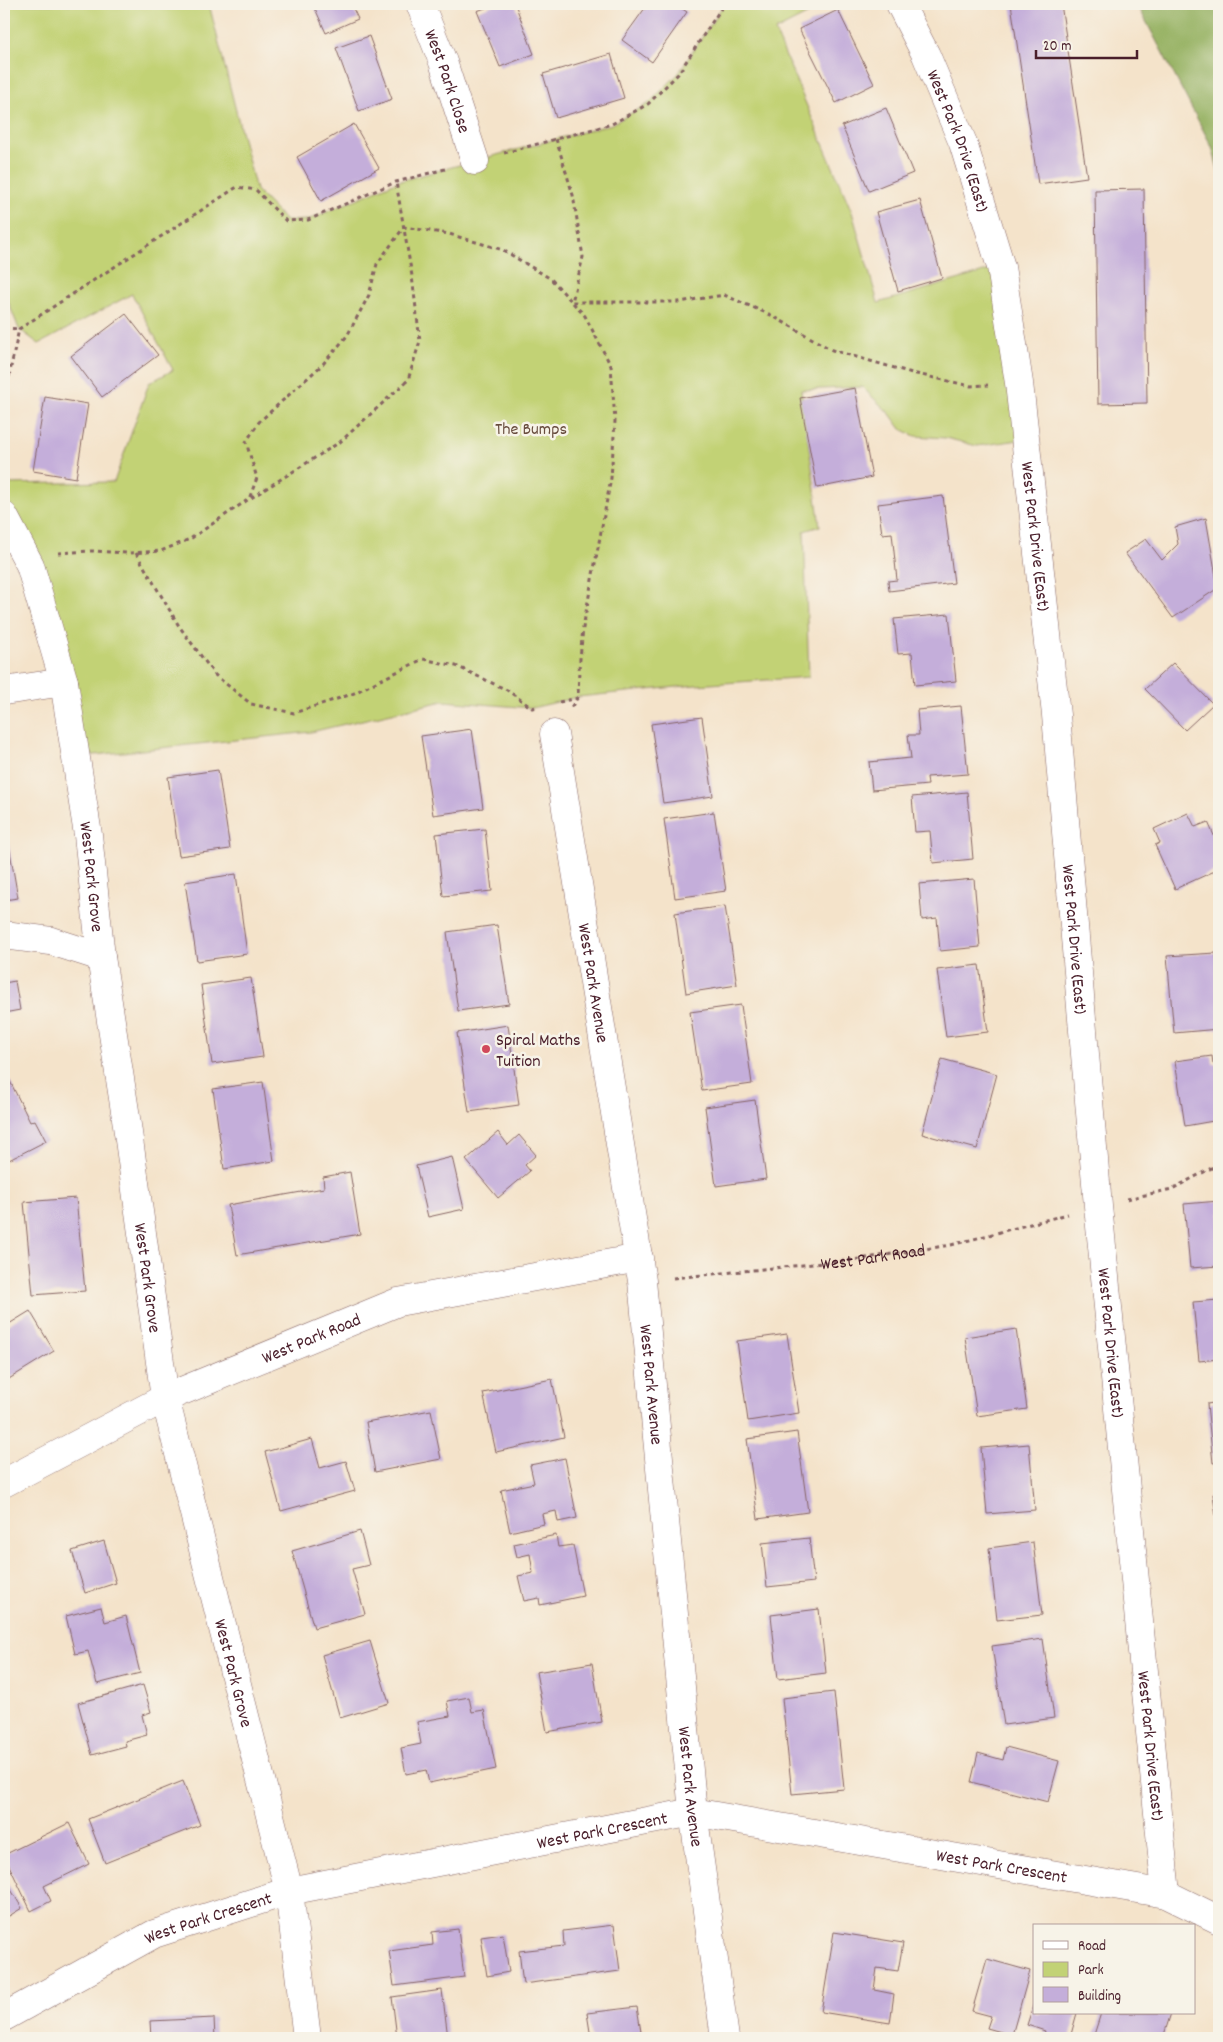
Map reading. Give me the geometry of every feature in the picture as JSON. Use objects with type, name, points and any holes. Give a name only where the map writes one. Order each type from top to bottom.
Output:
[{"type":"street","name":"West Park Close","points":[[420,4],[443,62],[475,161]]},
{"type":"street","name":"West Park Drive (East)","points":[[900,4],[926,55],[963,143],[1001,267],[1019,382],[1056,715],[1098,1206],[1166,1894]]},
{"type":"street","name":"West Park Grove","points":[[4,516],[30,565],[64,682],[88,835],[101,957],[125,1111],[165,1398],[289,1891],[307,2038]]},
{"type":"street","points":[[4,692],[64,682]]},
{"type":"street","name":"West Park Avenue","points":[[554,734],[641,1270],[693,1812],[725,2038]]},
{"type":"street","points":[[4,935],[51,941],[101,957]]},
{"type":"street","name":"West Park Road","points":[[4,1482],[165,1398],[398,1302],[641,1270]]},
{"type":"street","name":"West Park Crescent","points":[[4,2017],[154,1934],[289,1891],[693,1812],[1166,1894],[1219,1920]]},
{"type":"path","points":[[4,328],[19,329],[237,187],[256,190],[286,221],[308,220],[396,182],[612,124],[648,104],[678,74],[724,4]]},
{"type":"path","points":[[556,139],[573,195],[583,257],[572,302]]},
{"type":"path","points":[[30,565],[55,553],[92,551],[136,553],[161,551],[190,539],[249,499],[340,442],[408,380],[420,341],[396,182]]},
{"type":"path","points":[[136,553],[179,626],[215,675],[252,704],[294,713],[352,694],[423,660],[456,666],[507,690],[532,708],[554,734],[578,698],[583,628],[611,478],[615,421],[611,366],[585,316],[552,279],[503,250],[450,234],[404,227]]},
{"type":"path","points":[[249,499],[257,478],[246,442],[259,422],[323,364],[347,336],[369,296],[377,264],[404,227]]},
{"type":"path","points":[[572,302],[679,302],[724,295],[771,315],[832,350],[912,373],[971,386],[1019,382]]},
{"type":"path","points":[[4,400],[19,329]]},
{"type":"path","points":[[550,704],[578,698]]},
{"type":"path","points":[[532,708],[541,706]]},
{"type":"path","name":"West Park Road","points":[[641,1270],[853,1260],[952,1245],[1098,1206],[1172,1189],[1219,1164]]},
{"type":"green space","name":"The Bumps","points":[[4,4],[209,4],[256,190],[286,221],[308,220],[396,182],[612,124],[648,104],[678,74],[724,4],[828,4],[775,31],[852,212],[878,303],[1001,267],[1026,439],[977,446],[946,438],[915,436],[901,429],[890,414],[862,387],[801,390],[820,526],[804,531],[809,677],[696,685],[578,697],[532,708],[443,701],[311,732],[76,757],[4,513],[4,484],[114,482],[149,383],[173,370],[132,294],[39,344],[19,329],[4,291]]},
{"type":"green space","points":[[1137,4],[1219,4],[1219,173],[1212,147]]},
{"type":"building","points":[[313,4],[351,4],[358,19],[326,33]]},
{"type":"building","points":[[496,4],[515,4],[534,54],[500,67],[477,11]]},
{"type":"building","points":[[648,4],[675,4],[687,12],[652,62],[622,40]]},
{"type":"building","points":[[1011,4],[1061,4],[1087,177],[1038,184]]},
{"type":"building","points":[[838,10],[874,84],[836,103],[799,29]]},
{"type":"building","points":[[369,36],[392,99],[359,111],[336,48]]},
{"type":"building","points":[[611,54],[624,98],[556,118],[543,74]]},
{"type":"building","points":[[886,108],[913,173],[869,191],[842,126]]},
{"type":"building","points":[[354,124],[379,168],[321,201],[297,157]]},
{"type":"building","points":[[1144,189],[1147,403],[1098,404],[1095,190]]},
{"type":"building","points":[[920,200],[942,278],[898,291],[876,212]]},
{"type":"building","points":[[126,314],[158,355],[102,397],[71,356]]},
{"type":"building","points":[[855,388],[872,477],[817,488],[800,398]]},
{"type":"building","points":[[45,397],[88,404],[76,478],[33,471]]},
{"type":"building","points":[[943,496],[954,583],[889,591],[888,581],[897,580],[892,533],[882,534],[878,504]]},
{"type":"building","points":[[1206,518],[1218,588],[1173,618],[1125,553],[1146,539],[1162,560],[1178,544],[1175,527]]},
{"type":"building","points":[[949,614],[956,681],[915,685],[912,653],[898,654],[894,619]]},
{"type":"building","points":[[1173,663],[1213,704],[1185,730],[1145,689]]},
{"type":"building","points":[[961,706],[968,774],[927,777],[928,785],[872,790],[869,762],[911,758],[908,735],[919,735],[917,710]]},
{"type":"building","points":[[702,717],[713,796],[663,803],[651,724]]},
{"type":"building","points":[[472,729],[483,808],[433,815],[421,736]]},
{"type":"building","points":[[218,770],[230,849],[179,856],[168,777]]},
{"type":"building","points":[[967,792],[973,859],[933,863],[930,831],[915,832],[912,797]]},
{"type":"building","points":[[714,812],[726,891],[675,898],[664,819]]},
{"type":"building","points":[[1188,813],[1195,827],[1208,822],[1219,847],[1219,869],[1175,889],[1155,845],[1160,843],[1154,829]]},
{"type":"building","points":[[485,829],[492,891],[443,896],[436,834]]},
{"type":"building","points":[[4,834],[7,834],[18,898],[4,900]]},
{"type":"building","points":[[236,874],[247,954],[197,961],[185,882]]},
{"type":"building","points":[[974,879],[980,947],[940,951],[937,918],[922,920],[919,884]]},
{"type":"building","points":[[725,906],[737,985],[686,993],[675,913]]},
{"type":"building","points":[[497,925],[509,1004],[458,1011],[447,932]]},
{"type":"building","points":[[1216,953],[1219,1029],[1174,1033],[1167,956]]},
{"type":"building","points":[[979,965],[988,1032],[946,1037],[937,970]]},
{"type":"building","points":[[251,978],[263,1057],[212,1064],[201,985]]},
{"type":"building","points":[[15,981],[20,1010],[4,1013],[4,983]]},
{"type":"building","points":[[741,1005],[752,1084],[702,1091],[690,1012]]},
{"type":"building","points":[[508,1025],[519,1105],[469,1112],[457,1033]]},
{"type":"building","points":[[1212,1056],[1213,1064],[1219,1063],[1219,1120],[1185,1126],[1175,1061]]},
{"type":"building","points":[[942,1059],[997,1074],[977,1149],[922,1134]]},
{"type":"building","points":[[9,1079],[30,1122],[35,1120],[46,1141],[9,1160],[4,1150],[4,1082]]},
{"type":"building","points":[[263,1082],[274,1161],[224,1169],[213,1089]]},
{"type":"building","points":[[755,1100],[766,1179],[716,1186],[705,1107]]},
{"type":"building","points":[[498,1132],[508,1145],[519,1135],[536,1155],[525,1165],[530,1171],[498,1198],[466,1160]]},
{"type":"building","points":[[452,1157],[464,1209],[428,1217],[416,1166]]},
{"type":"building","points":[[350,1172],[360,1234],[237,1255],[228,1205],[324,1188],[323,1177]]},
{"type":"building","points":[[76,1198],[85,1291],[33,1295],[24,1202]]},
{"type":"building","points":[[1219,1201],[1219,1266],[1190,1268],[1184,1204]]},
{"type":"building","points":[[1219,1300],[1219,1359],[1199,1361],[1193,1302]]},
{"type":"building","points":[[30,1311],[54,1351],[4,1382],[4,1327]]},
{"type":"building","points":[[1016,1329],[1027,1409],[977,1416],[965,1337]]},
{"type":"building","points":[[787,1334],[799,1413],[748,1421],[737,1341]]},
{"type":"building","points":[[552,1379],[564,1437],[496,1452],[483,1393]]},
{"type":"building","points":[[1219,1402],[1219,1462],[1213,1463],[1207,1404]]},
{"type":"building","points":[[431,1410],[441,1459],[375,1472],[366,1422]]},
{"type":"building","points":[[797,1432],[808,1512],[758,1519],[747,1439]]},
{"type":"building","points":[[312,1439],[320,1468],[346,1461],[355,1491],[281,1511],[265,1452]]},
{"type":"building","points":[[1029,1444],[1035,1510],[987,1514],[981,1448]]},
{"type":"building","points":[[565,1458],[577,1518],[558,1522],[556,1511],[542,1514],[544,1524],[510,1532],[501,1490],[534,1483],[530,1465]]},
{"type":"building","points":[[1219,1493],[1219,1532],[1218,1532],[1213,1494]]},
{"type":"building","points":[[360,1531],[369,1565],[352,1569],[365,1614],[314,1628],[292,1551]]},
{"type":"building","points":[[556,1535],[558,1547],[573,1545],[583,1596],[540,1605],[539,1598],[524,1601],[518,1576],[533,1573],[530,1554],[517,1557],[514,1544]]},
{"type":"building","points":[[809,1538],[814,1582],[767,1587],[762,1543]]},
{"type":"building","points":[[104,1541],[116,1583],[85,1593],[72,1551]]},
{"type":"building","points":[[1033,1542],[1042,1615],[997,1620],[989,1548]]},
{"type":"building","points":[[101,1607],[105,1622],[126,1616],[140,1673],[97,1684],[88,1651],[75,1654],[66,1616]]},
{"type":"building","points":[[819,1609],[826,1673],[778,1679],[771,1615]]},
{"type":"building","points":[[1043,1639],[1054,1718],[1004,1725],[992,1646]]},
{"type":"building","points":[[370,1641],[389,1703],[340,1718],[322,1655]]},
{"type":"building","points":[[592,1663],[602,1722],[547,1732],[536,1672]]},
{"type":"building","points":[[143,1685],[151,1712],[142,1715],[147,1735],[125,1741],[126,1746],[92,1755],[78,1703]]},
{"type":"building","points":[[834,1692],[844,1789],[792,1794],[782,1698]]},
{"type":"building","points":[[469,1697],[472,1712],[484,1710],[496,1769],[429,1783],[426,1770],[406,1774],[401,1748],[421,1744],[417,1722],[450,1716],[447,1701]]},
{"type":"building","points":[[1006,1747],[1059,1761],[1048,1802],[971,1782],[978,1753],[1003,1760]]},
{"type":"building","points":[[183,1781],[200,1825],[105,1863],[88,1819]]},
{"type":"building","points":[[69,1823],[89,1864],[44,1886],[51,1901],[31,1911],[4,1855]]},
{"type":"building","points":[[4,1878],[22,1908],[4,1919]]},
{"type":"building","points":[[614,1925],[620,1971],[523,1984],[519,1951],[564,1946],[563,1931]]},
{"type":"building","points":[[458,1929],[464,1977],[394,1986],[389,1951],[433,1945],[432,1932]]},
{"type":"building","points":[[834,1932],[903,1943],[898,1971],[877,1968],[874,1990],[894,1994],[890,2023],[821,2012]]},
{"type":"building","points":[[503,1934],[509,1972],[487,1976],[481,1937]]},
{"type":"building","points":[[987,1959],[1030,1971],[1012,2035],[987,2028],[991,2016],[972,2011]]},
{"type":"building","points":[[442,1990],[448,2038],[397,2038],[392,1997]]},
{"type":"building","points":[[1033,2006],[1033,2014],[1077,2014],[1070,2038],[1043,2038],[1045,2031],[1027,2025]]},
{"type":"building","points":[[637,2007],[642,2038],[591,2038],[587,2013]]},
{"type":"building","points":[[1101,2014],[1171,2014],[1163,2038],[1093,2038]]},
{"type":"building","points":[[214,2018],[215,2038],[151,2038],[150,2021]]},
{"type":"place","name":"Spiral Maths Tuition","points":[[486,1049]]}]
